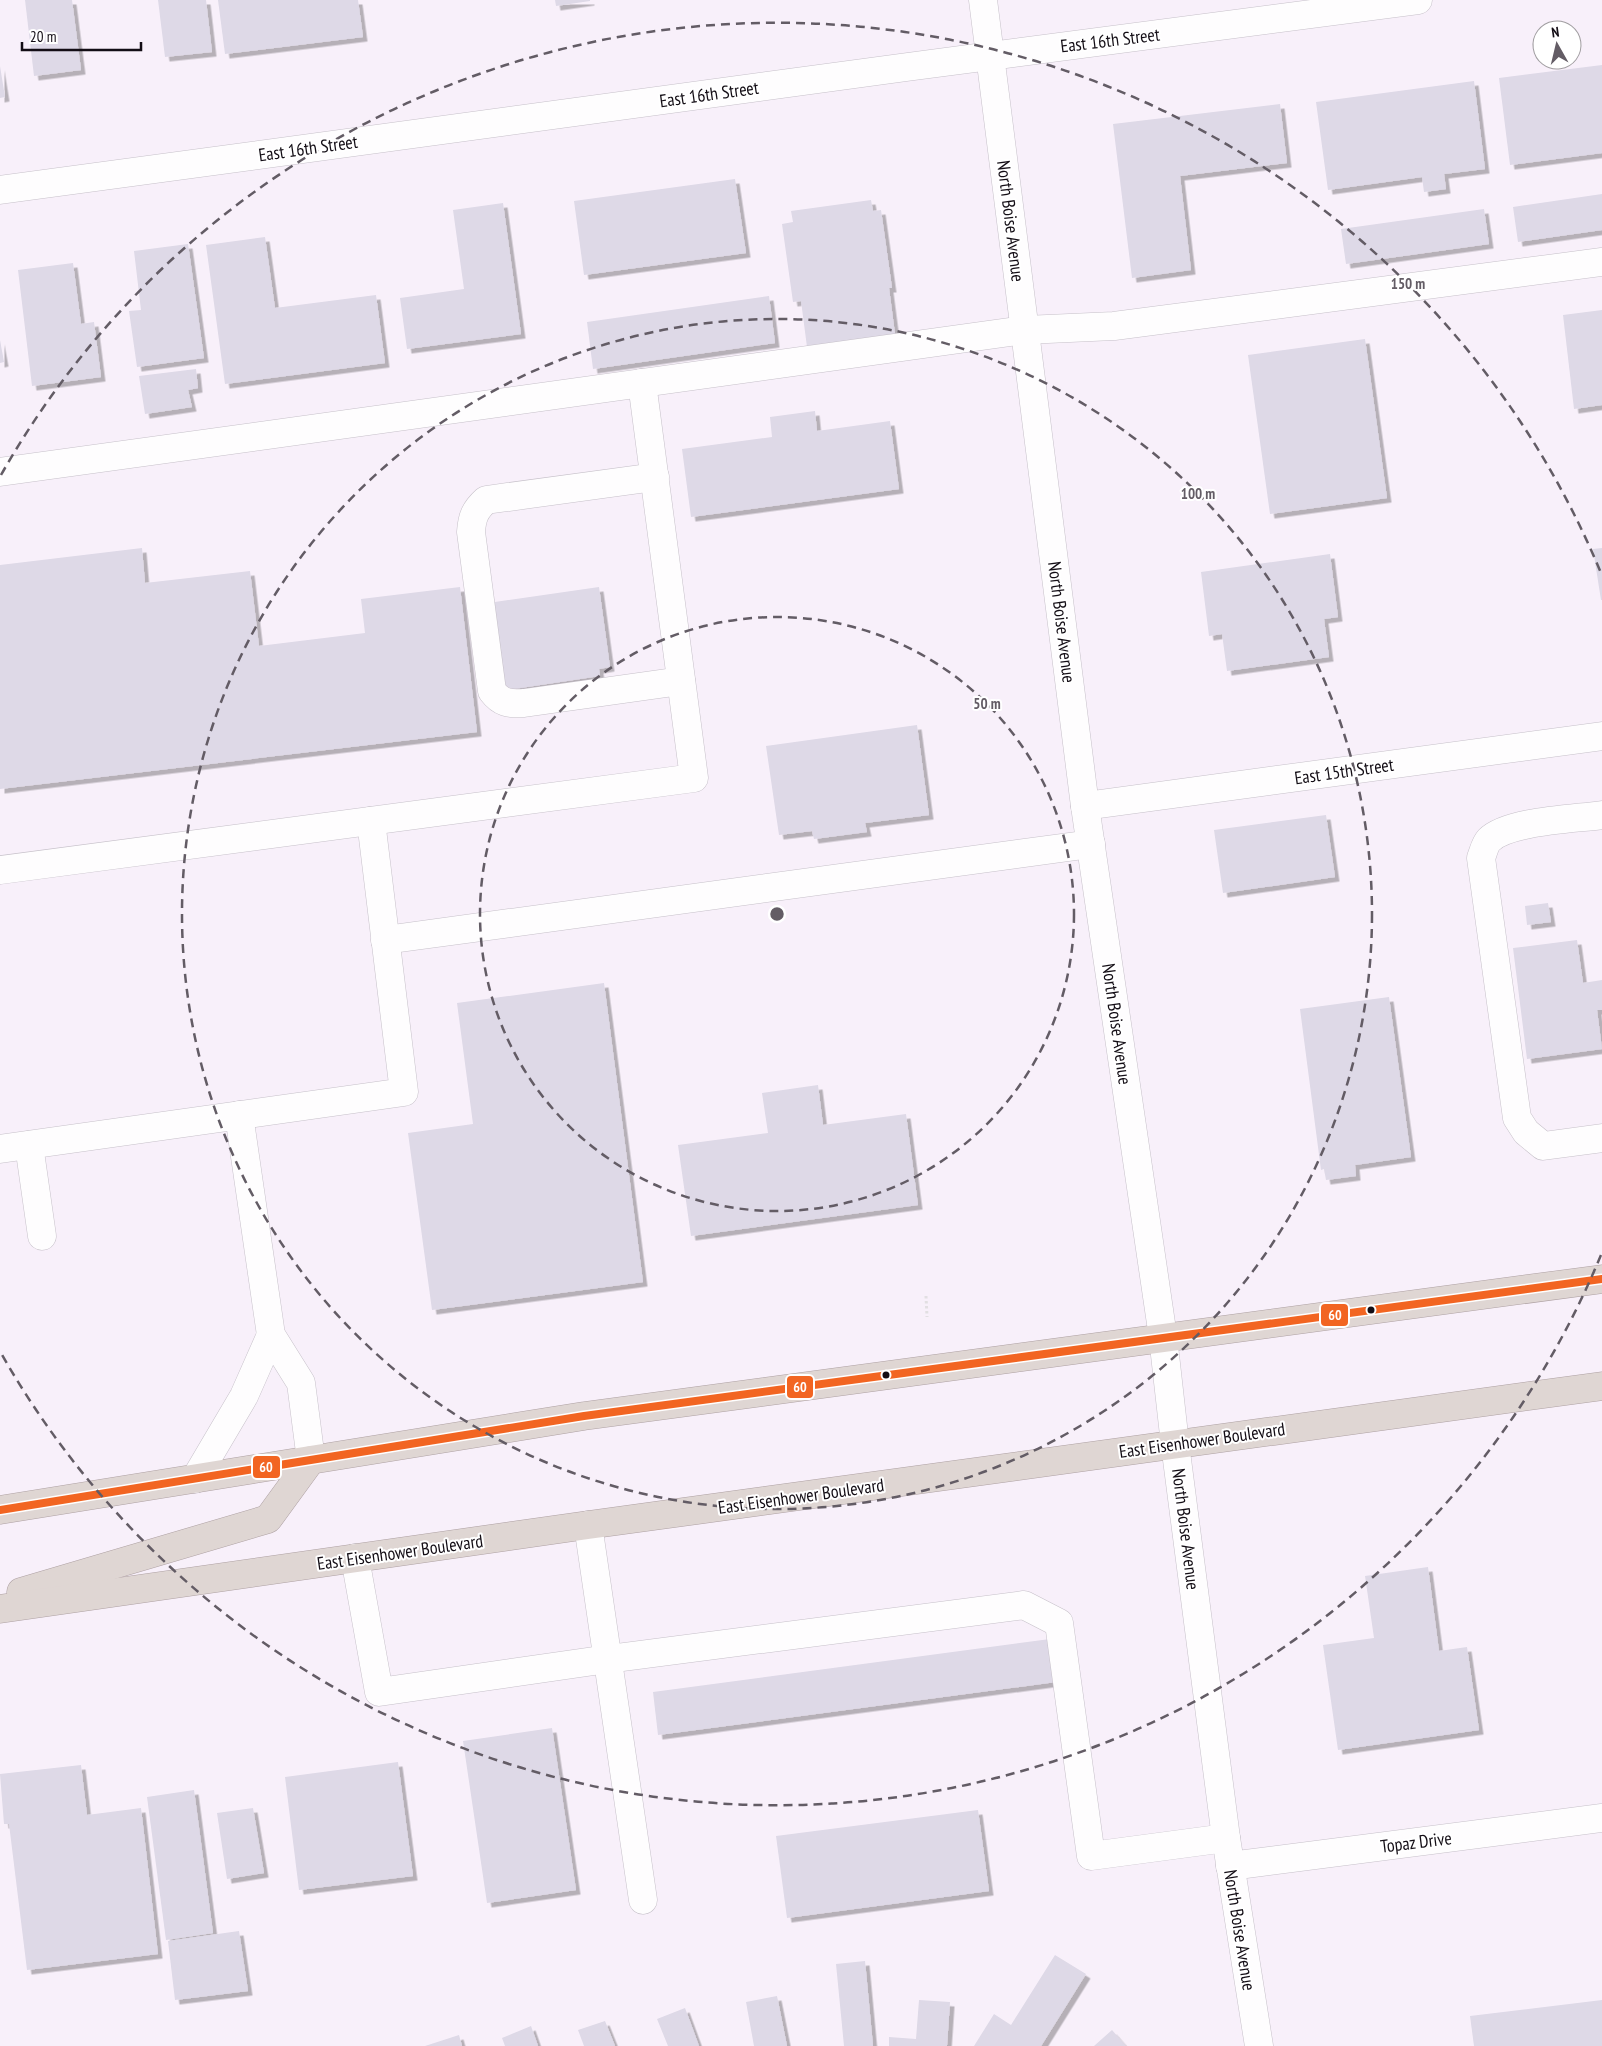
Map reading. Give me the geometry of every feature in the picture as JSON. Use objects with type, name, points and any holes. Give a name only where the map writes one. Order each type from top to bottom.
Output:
[{"type":"highway","points":[[0,1510],[584,1416],[1602,1279]]},
{"type":"highway","name":"East Eisenhower Boulevard","points":[[0,1609],[588,1525],[1602,1386]]},
{"type":"highway","points":[[0,1598],[268,1519],[311,1460]]},
{"type":"street","name":"North Boise Avenue","points":[[983,0],[1085,806],[1163,1338],[1226,1838],[1259,2046]]},
{"type":"street","name":"East 16th Street","points":[[0,190],[1418,0]]},
{"type":"street","points":[[0,472],[1025,330],[1123,324],[1602,262]]},
{"type":"street","points":[[0,870],[694,778],[642,383]]},
{"type":"street","points":[[654,477],[486,500],[477,508],[472,518],[471,532],[492,691],[499,700],[511,704],[681,681]]},
{"type":"street","name":"East 15th Street","points":[[1085,806],[1602,736]]},
{"type":"street","points":[[1602,815],[1523,826],[1502,831],[1488,841],[1481,858],[1517,1118],[1526,1132],[1543,1146],[1602,1138]]},
{"type":"street","points":[[0,1149],[404,1092],[370,821]]},
{"type":"street","points":[[385,940],[1091,844]]},
{"type":"street","points":[[239,1115],[271,1335],[301,1383],[311,1460]]},
{"type":"street","points":[[29,1145],[42,1236]]},
{"type":"street","points":[[195,1479],[244,1396],[271,1335]]},
{"type":"street","points":[[588,1525],[643,1900]]},
{"type":"street","points":[[356,1558],[379,1692],[608,1659],[1024,1605],[1059,1624],[1090,1856],[1226,1838]]},
{"type":"street","name":"Topaz Drive","points":[[1230,1866],[1602,1818]]},
{"type":"path","points":[[926,1296],[927,1317]]},
{"type":"building","points":[[25,0],[72,0],[81,70],[34,76]]},
{"type":"building","points":[[158,0],[206,0],[212,52],[165,57]]},
{"type":"building","points":[[218,0],[358,0],[363,37],[225,54]]},
{"type":"building","points":[[555,0],[590,0],[590,1],[556,6]]},
{"type":"building","points":[[1602,65],[1602,153],[1510,165],[1499,78],[1562,70],[1582,70],[1582,68]]},
{"type":"building","points":[[0,66],[5,97],[0,98]]},
{"type":"building","points":[[1474,81],[1485,169],[1444,174],[1446,189],[1424,192],[1422,177],[1328,190],[1316,102]]},
{"type":"building","points":[[1280,104],[1287,163],[1180,176],[1191,270],[1132,278],[1113,124]]},
{"type":"building","points":[[735,179],[746,253],[584,275],[574,201]]},
{"type":"building","points":[[1602,194],[1602,230],[1518,242],[1513,207]]},
{"type":"building","points":[[871,200],[873,211],[881,210],[892,288],[889,288],[895,334],[807,347],[801,301],[793,302],[782,224],[793,222],[791,211]]},
{"type":"building","points":[[503,203],[521,334],[407,349],[400,298],[464,289],[453,210]]},
{"type":"building","points":[[1484,209],[1489,244],[1346,264],[1341,229]]},
{"type":"building","points":[[265,237],[275,308],[376,295],[385,363],[225,384],[206,245]]},
{"type":"building","points":[[188,244],[204,358],[137,367],[129,311],[141,310],[134,251]]},
{"type":"building","points":[[73,263],[81,324],[94,322],[101,377],[32,386],[18,270]]},
{"type":"building","points":[[769,296],[775,343],[593,369],[587,322]]},
{"type":"building","points":[[1602,310],[1602,405],[1574,409],[1563,315]]},
{"type":"building","points":[[1365,339],[1387,498],[1270,514],[1248,355]]},
{"type":"building","points":[[0,340],[4,362],[0,363]]},
{"type":"building","points":[[196,369],[198,388],[188,390],[192,407],[145,414],[139,376]]},
{"type":"building","points":[[815,411],[817,431],[890,421],[899,489],[691,517],[682,449],[772,437],[770,417]]},
{"type":"building","points":[[142,548],[145,583],[250,571],[259,646],[365,633],[361,599],[460,587],[477,732],[0,789],[0,565]]},
{"type":"building","points":[[1602,548],[1602,600],[1601,600],[1593,549]]},
{"type":"building","points":[[1330,554],[1338,617],[1324,619],[1329,657],[1227,671],[1222,634],[1209,636],[1201,572]]},
{"type":"building","points":[[599,587],[610,667],[599,669],[600,676],[500,691],[488,603]]},
{"type":"building","points":[[917,725],[929,815],[865,823],[867,832],[814,839],[812,831],[779,835],[766,746]]},
{"type":"building","points":[[1326,815],[1335,877],[1223,893],[1214,830]]},
{"type":"building","points":[[1548,903],[1551,922],[1527,925],[1525,906]]},
{"type":"building","points":[[1577,940],[1583,983],[1602,980],[1602,1010],[1597,1010],[1602,1049],[1527,1059],[1513,948]]},
{"type":"building","points":[[604,983],[643,1282],[432,1310],[408,1133],[473,1124],[457,1003]]},
{"type":"building","points":[[1389,997],[1411,1157],[1355,1165],[1356,1176],[1326,1180],[1324,1169],[1321,1170],[1300,1009]]},
{"type":"building","points":[[818,1085],[823,1125],[906,1114],[918,1205],[691,1236],[678,1145],[768,1133],[762,1093]]},
{"type":"building","points":[[1428,1567],[1439,1651],[1467,1647],[1479,1730],[1338,1750],[1323,1645],[1374,1638],[1365,1576]]},
{"type":"building","points":[[1050,1639],[1056,1682],[658,1735],[653,1692]]},
{"type":"building","points":[[552,1728],[576,1890],[487,1903],[463,1741]]},
{"type":"building","points":[[398,1762],[413,1876],[299,1890],[285,1777]]},
{"type":"building","points":[[81,1765],[87,1815],[141,1808],[158,1954],[27,1970],[9,1824],[4,1824],[0,1774]]},
{"type":"building","points":[[194,1790],[213,1933],[166,1940],[147,1797]]},
{"type":"building","points":[[253,1808],[264,1873],[227,1879],[217,1813]]},
{"type":"building","points":[[978,1810],[989,1891],[787,1918],[776,1836]]},
{"type":"building","points":[[239,1931],[248,1991],[175,2000],[168,1941]]},
{"type":"building","points":[[1055,1955],[1086,1974],[1041,2046],[974,2046],[994,2014],[1011,2025]]},
{"type":"building","points":[[865,1961],[873,2046],[844,2046],[836,1964]]},
{"type":"building","points":[[777,1996],[787,2046],[754,2046],[746,2002]]},
{"type":"building","points":[[919,2000],[950,2002],[947,2046],[889,2046],[889,2037],[916,2039]]},
{"type":"building","points":[[1602,2000],[1602,2046],[1474,2046],[1470,2016]]},
{"type":"building","points":[[685,2008],[699,2046],[668,2046],[657,2019]]},
{"type":"building","points":[[605,2021],[615,2046],[584,2046],[578,2030]]},
{"type":"building","points":[[531,2026],[538,2046],[505,2046],[502,2038]]},
{"type":"building","points":[[1112,2030],[1126,2046],[1094,2046]]},
{"type":"building","points":[[459,2035],[462,2046],[425,2046]]},
{"type":"transit line","name":"60","points":[[0,1510],[584,1416],[1602,1279]]}]
